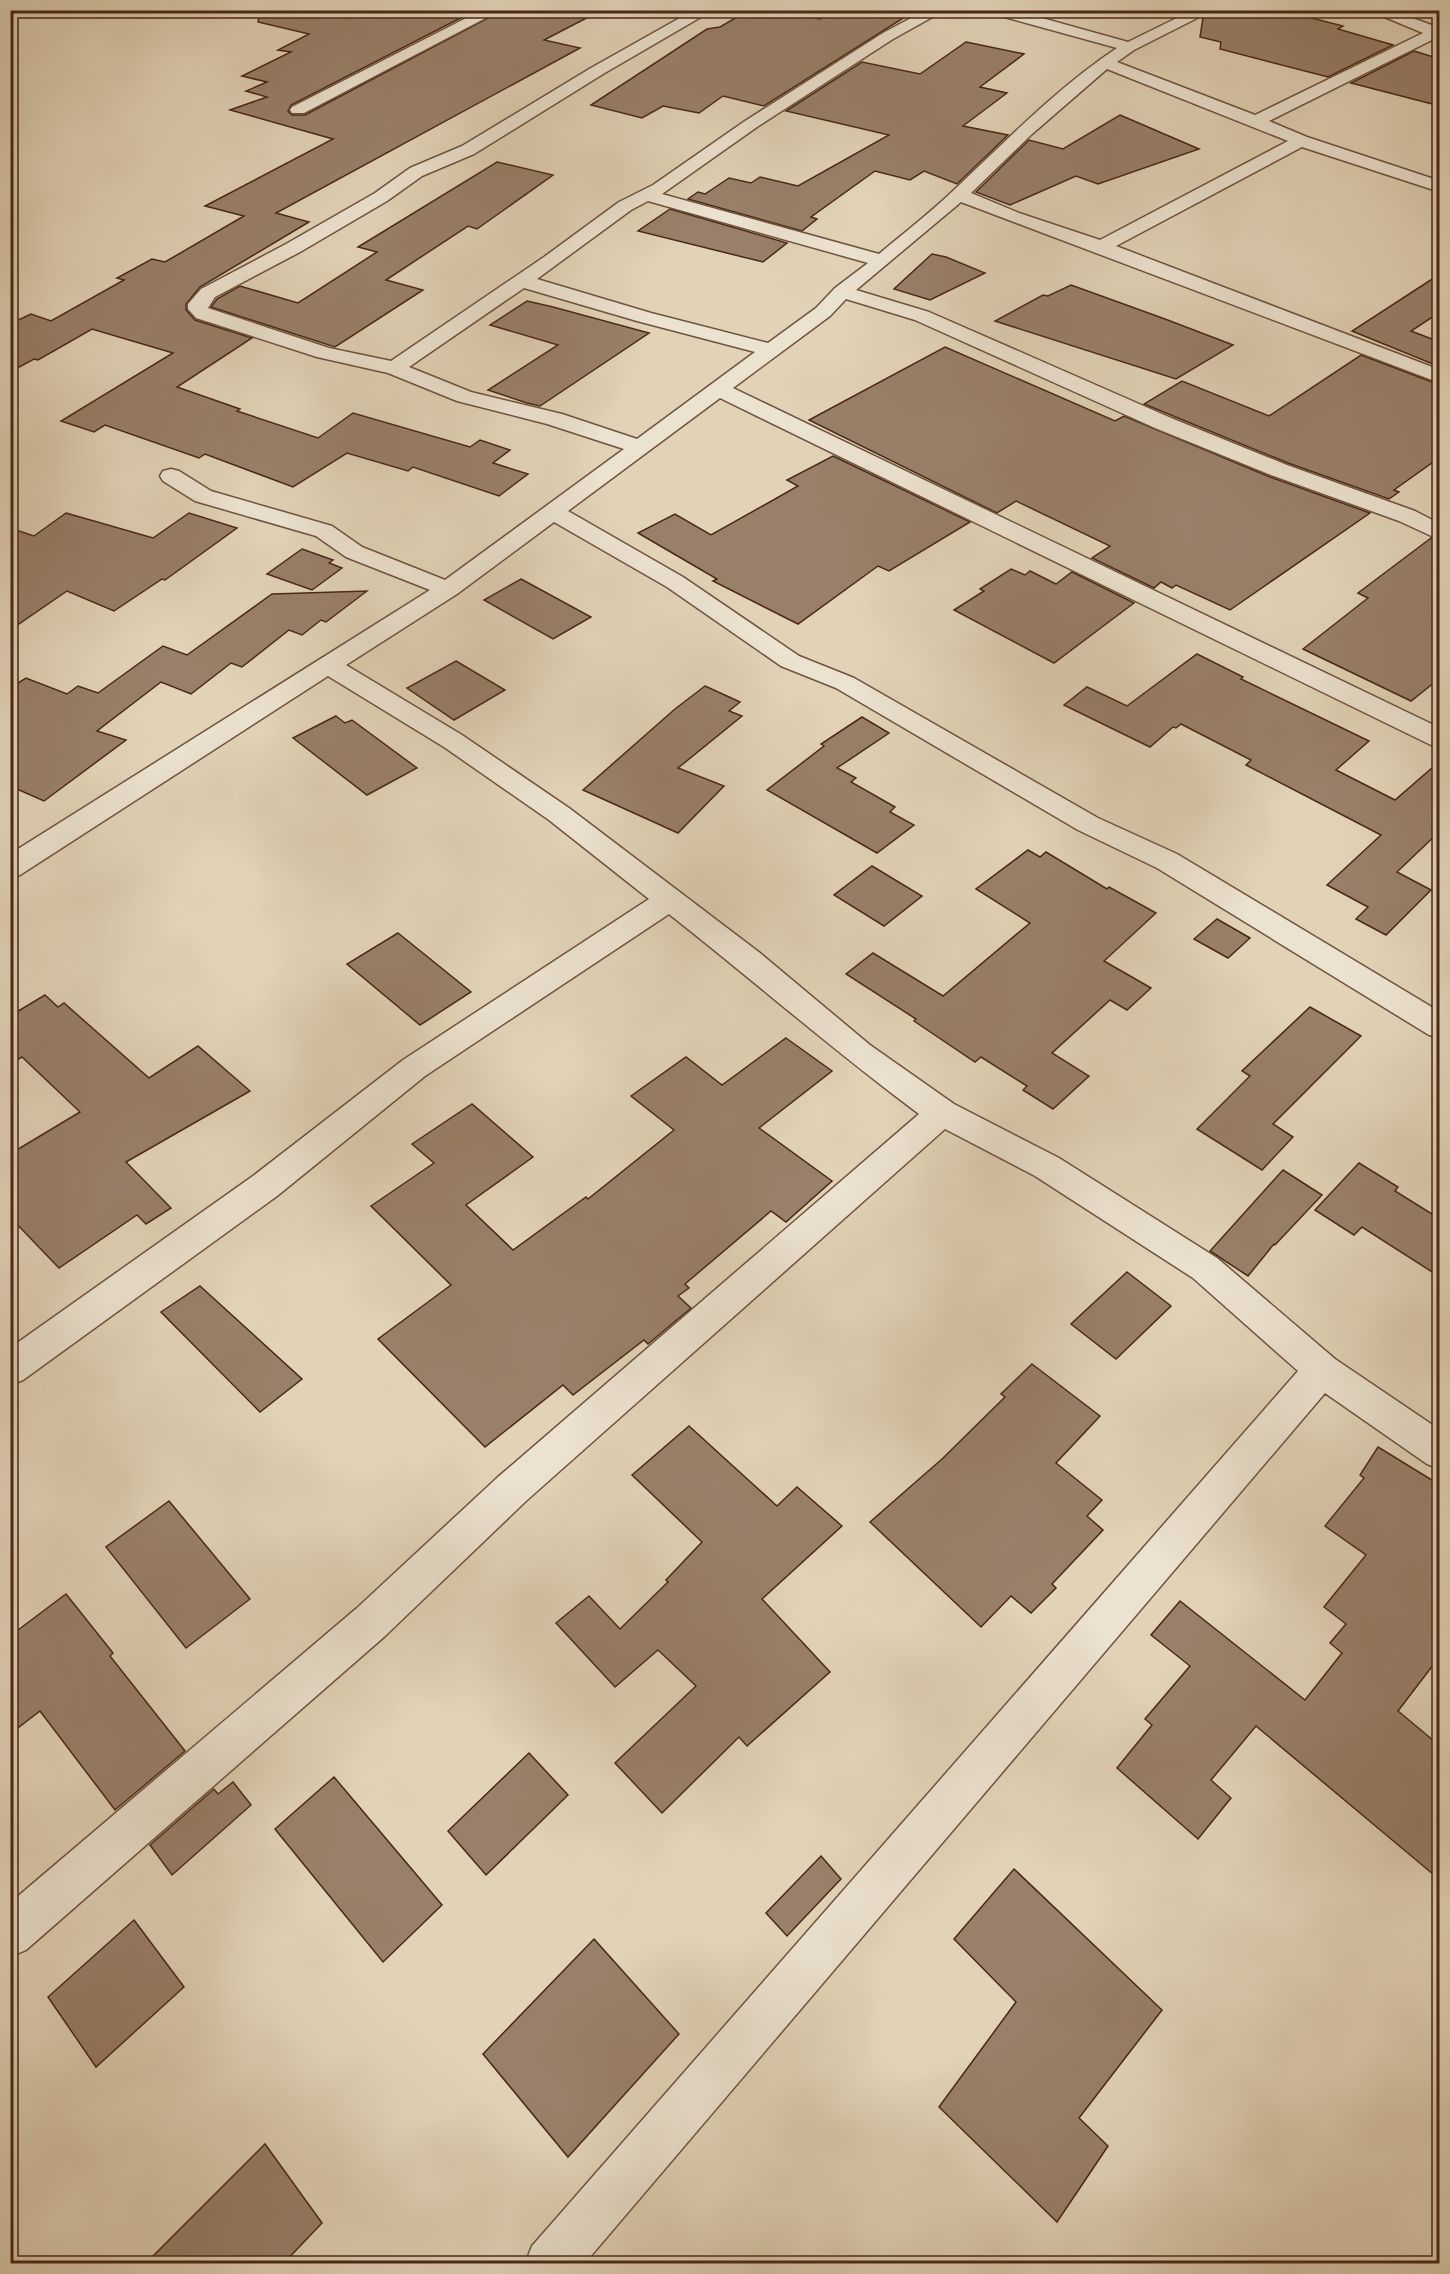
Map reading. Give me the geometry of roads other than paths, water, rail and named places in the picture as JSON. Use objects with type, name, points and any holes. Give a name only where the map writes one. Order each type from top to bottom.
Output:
[{"type":"street","points":[[298,110],[494,10]]},
{"type":"street","points":[[641,447],[554,419],[464,397],[394,368],[324,353],[203,314],[198,309],[198,304],[208,293],[293,249],[324,228],[381,197],[416,172],[468,150],[597,71],[706,10]]},
{"type":"street","points":[[394,368],[522,281],[625,206],[647,195],[888,36],[938,10]]},
{"type":"street","points":[[994,10],[1129,47]]},
{"type":"street","points":[[10,868],[447,589],[823,312],[842,292],[959,195],[1026,130],[1105,63],[1129,47],[1206,10]]},
{"type":"street","points":[[1375,10],[1438,33]]},
{"type":"street","points":[[1256,120],[1438,33]]},
{"type":"street","points":[[1105,63],[1256,120],[1301,141],[1440,187]]},
{"type":"street","points":[[1101,247],[1301,141]]},
{"type":"street","points":[[647,195],[882,261]]},
{"type":"street","points":[[959,195],[1013,218],[1101,247],[1440,376]]},
{"type":"street","points":[[522,281],[644,317],[770,350]]},
{"type":"street","points":[[842,292],[922,316],[1163,423],[1279,470],[1407,516],[1440,532]]},
{"type":"street","points":[[718,389],[1440,739]]},
{"type":"street","points":[[171,476],[203,496],[324,531],[354,552],[447,589]]},
{"type":"street","points":[[554,512],[675,582],[790,661],[845,683],[1088,824],[1167,861],[1408,1010],[1440,1027]]},
{"type":"street","points":[[329,666],[453,741],[559,814],[670,899],[859,1053],[942,1113],[1047,1167],[1205,1268],[1322,1370],[1440,1452]]},
{"type":"street","points":[[10,1369],[265,1186],[414,1068],[670,899]]},
{"type":"street","points":[[10,1934],[370,1622],[435,1564],[512,1489],[942,1113]]},
{"type":"street","points":[[550,2264],[1322,1370]]}]
